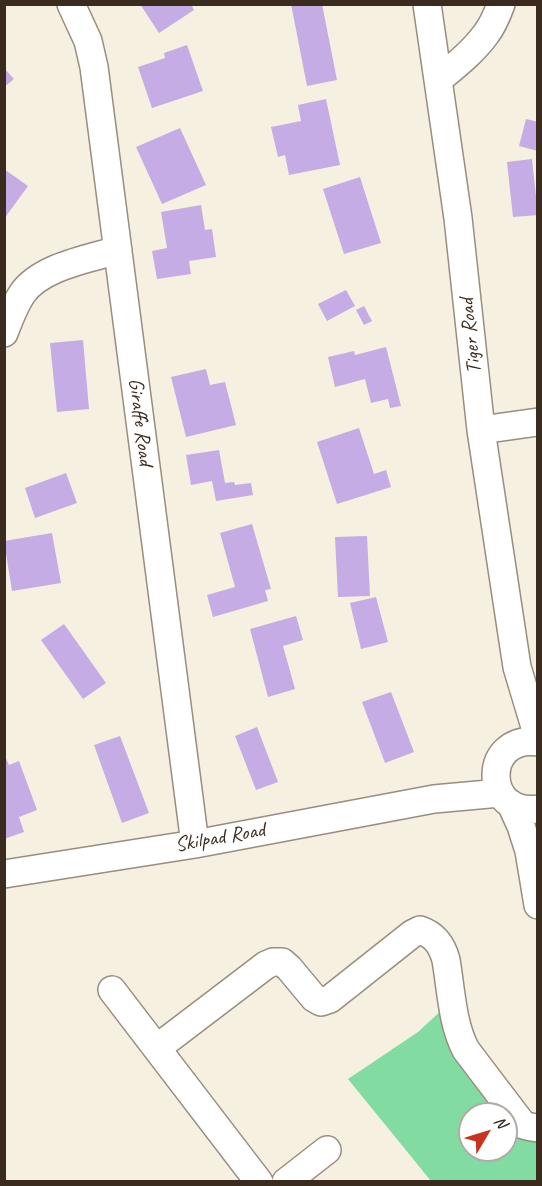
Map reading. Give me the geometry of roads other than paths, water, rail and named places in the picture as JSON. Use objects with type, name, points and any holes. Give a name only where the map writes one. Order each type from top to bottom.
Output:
[{"type":"street","name":"Giraffe Road","points":[[71,4],[88,41],[94,67],[195,844]]},
{"type":"street","name":"Tiger Road","points":[[427,4],[458,218],[481,429],[517,667],[521,747],[495,775],[496,784],[521,826],[529,851],[537,905]]},
{"type":"street","points":[[438,80],[486,34],[501,4]]},
{"type":"street","points":[[4,333],[22,293],[39,277],[55,269],[118,250]]},
{"type":"street","points":[[481,429],[537,422]]},
{"type":"street","name":"Skilpad Road","points":[[434,799],[521,747]]},
{"type":"street","name":"Skilpad Road","points":[[4,874],[195,844],[434,799],[505,799],[520,808],[537,809]]},
{"type":"street","points":[[157,1048],[266,965],[282,962],[314,998],[321,1002],[330,999],[420,930],[429,933],[443,949],[460,1040],[523,1125],[537,1128]]},
{"type":"street","points":[[112,990],[259,1182]]},
{"type":"street","points":[[286,1182],[327,1150]]}]
